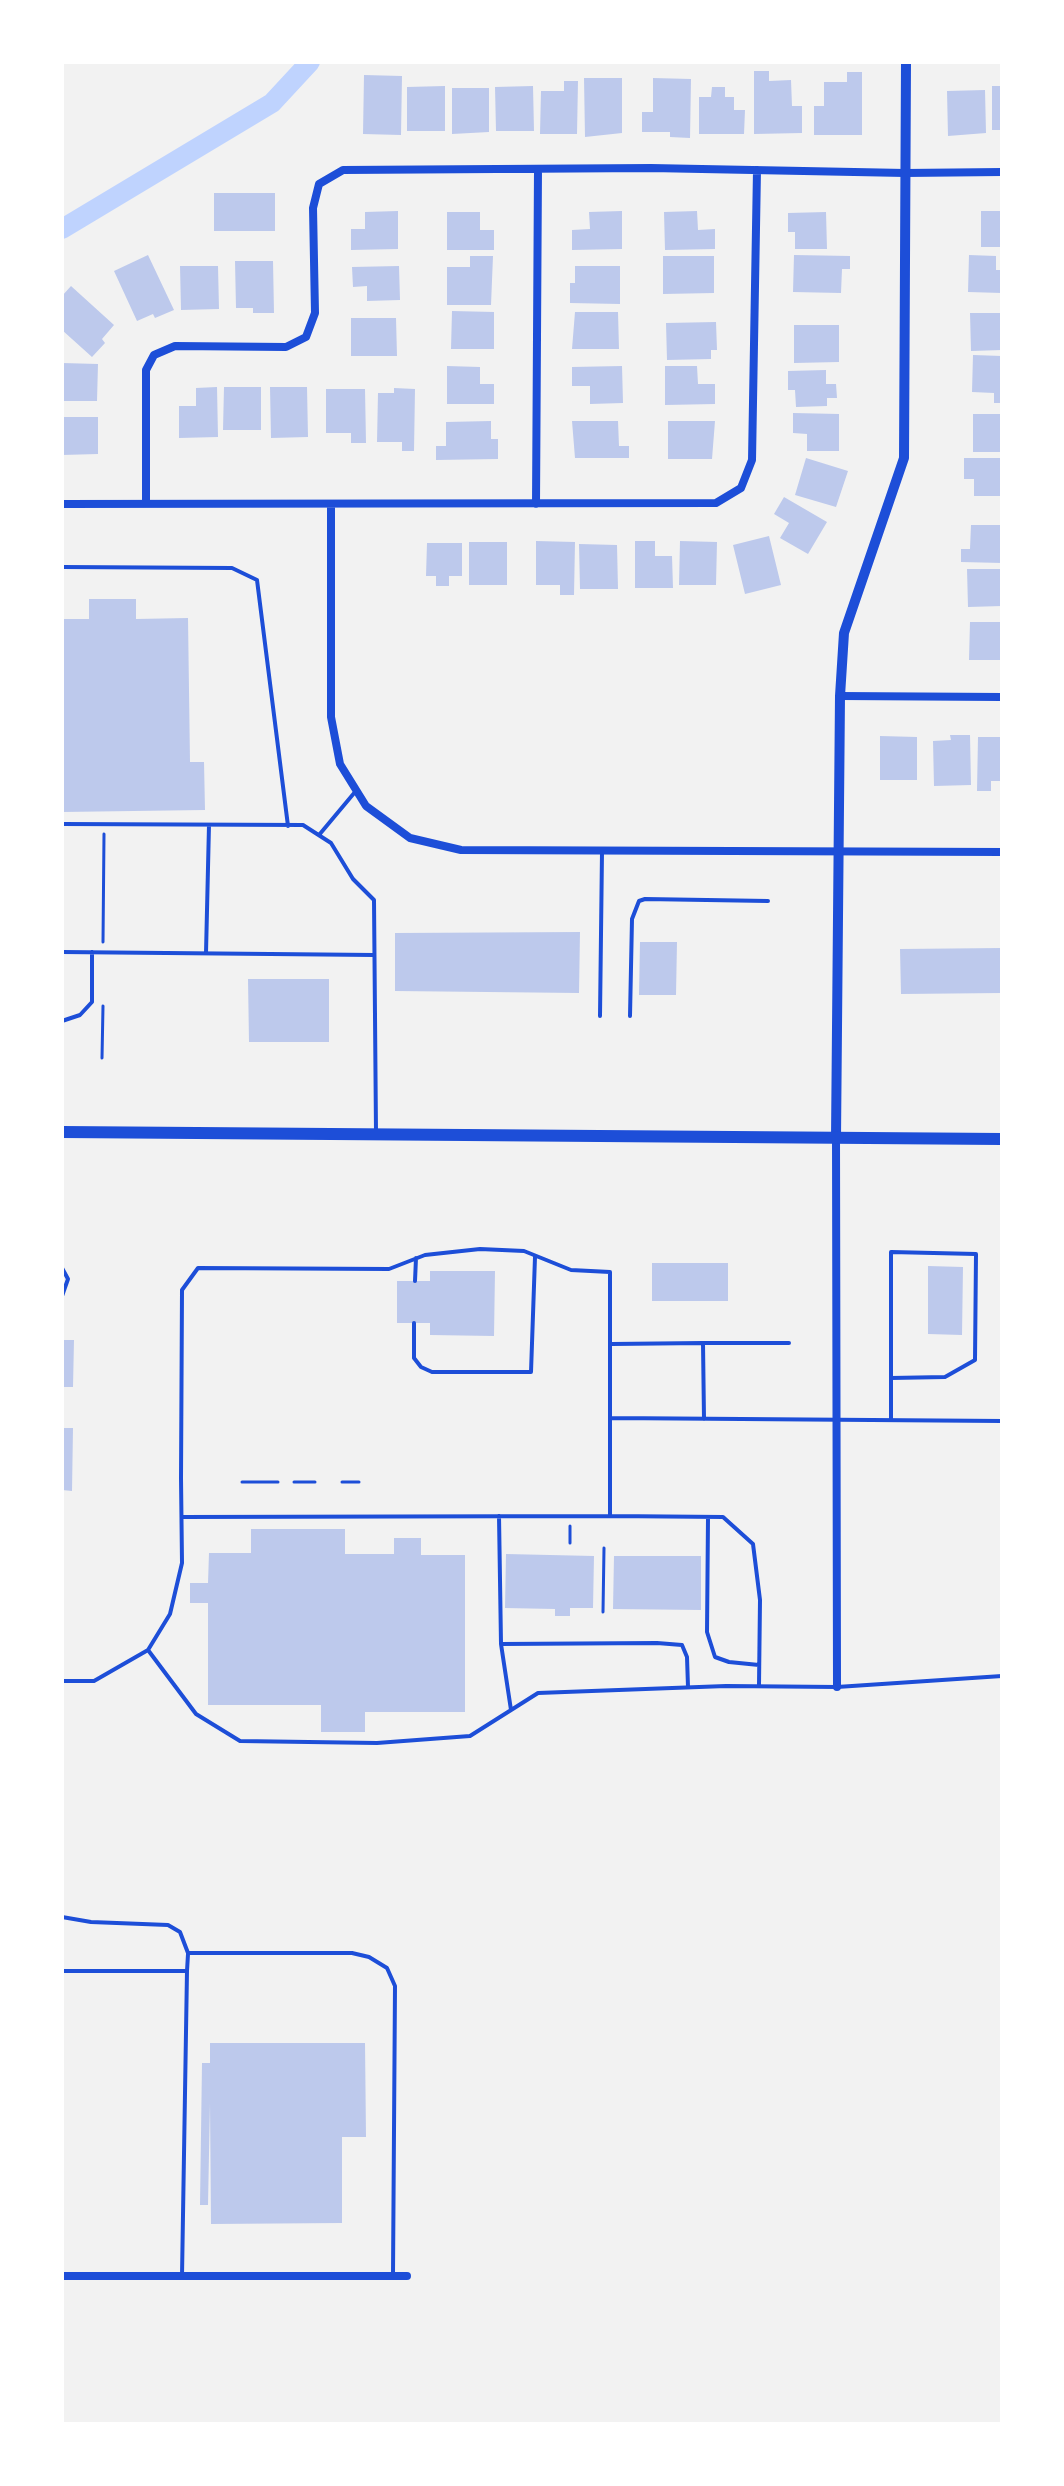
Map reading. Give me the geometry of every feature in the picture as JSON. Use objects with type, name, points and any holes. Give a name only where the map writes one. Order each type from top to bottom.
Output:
[{"type":"main road","points":[[62,1132],[1002,1139]]},
{"type":"street","points":[[837,1687],[836,1138],[840,696],[844,633],[904,458],[906,62]]},
{"type":"street","points":[[536,504],[538,169]]},
{"type":"street","points":[[146,504],[146,370],[154,355],[175,346],[286,347],[306,337],[315,313],[313,208],[319,184],[343,170],[1002,172]]},
{"type":"street","points":[[62,504],[716,503],[741,488],[752,460],[757,170]]},
{"type":"street","points":[[331,504],[331,717],[340,764],[366,806],[410,838],[461,850],[1002,852]]},
{"type":"street","points":[[840,696],[1002,697]]},
{"type":"street","points":[[62,2276],[407,2276]]},
{"type":"lane","points":[[62,567],[232,568],[257,580],[288,826]]},
{"type":"lane","points":[[319,835],[356,790]]},
{"type":"lane","points":[[62,824],[303,825],[331,843],[353,879],[374,900],[376,1134]]},
{"type":"lane","points":[[206,953],[209,825]]},
{"type":"lane","points":[[600,1016],[602,850]]},
{"type":"lane","points":[[630,1016],[632,919],[639,901],[768,901]]},
{"type":"lane","points":[[62,952],[374,955]]},
{"type":"lane","points":[[62,1021],[80,1015],[92,1002],[92,952]]},
{"type":"lane","points":[[62,1681],[94,1681],[148,1650],[170,1614],[182,1563],[182,1290],[198,1268],[389,1269],[416,1258],[480,1249],[524,1251],[571,1270],[610,1272],[610,1516]]},
{"type":"lane","points":[[891,1378],[945,1377],[975,1360],[976,1254],[891,1252],[891,1378],[891,1420]]},
{"type":"lane","points":[[414,1323],[414,1358],[421,1367],[432,1372],[531,1372],[535,1256]]},
{"type":"lane","points":[[415,1281],[416,1258]]},
{"type":"lane","points":[[62,1268],[68,1279],[62,1296]]},
{"type":"lane","points":[[703,1343],[704,1419]]},
{"type":"lane","points":[[612,1344],[789,1343]]},
{"type":"lane","points":[[611,1418],[1002,1421]]},
{"type":"lane","points":[[499,1516],[501,1644],[511,1710]]},
{"type":"lane","points":[[182,1517],[723,1517],[753,1544],[760,1600],[759,1685]]},
{"type":"lane","points":[[708,1518],[707,1632],[715,1657],[729,1662],[759,1665]]},
{"type":"lane","points":[[501,1644],[682,1645],[687,1657],[688,1687]]},
{"type":"lane","points":[[148,1650],[196,1714],[240,1741],[377,1743],[470,1736],[538,1693],[759,1685],[837,1687],[1002,1676]]},
{"type":"lane","points":[[62,1917],[91,1922],[168,1925],[180,1932],[188,1953],[182,2276]]},
{"type":"lane","points":[[188,1953],[352,1953],[369,1957],[387,1968],[395,1986],[393,2276]]},
{"type":"lane","points":[[62,1971],[187,1971]]},
{"type":"path","points":[[103,952],[104,824]]},
{"type":"path","points":[[102,1058],[103,1000]]},
{"type":"path","points":[[242,1482],[278,1482]]},
{"type":"path","points":[[294,1482],[315,1482]]},
{"type":"path","points":[[342,1482],[359,1482]]},
{"type":"path","points":[[570,1526],[570,1543]]},
{"type":"path","points":[[603,1612],[604,1548]]},
{"type":"building","points":[[754,71],[769,71],[769,81],[791,80],[792,106],[802,106],[802,133],[754,134]]},
{"type":"building","points":[[847,72],[862,72],[862,135],[814,135],[814,106],[824,106],[824,82],[847,82]]},
{"type":"building","points":[[364,75],[402,76],[401,135],[363,134]]},
{"type":"building","points":[[584,78],[622,78],[622,133],[585,137]]},
{"type":"building","points":[[653,78],[691,79],[690,138],[670,137],[670,132],[642,132],[642,112],[653,112]]},
{"type":"building","points":[[564,81],[578,81],[577,134],[540,134],[541,91],[564,91]]},
{"type":"building","points":[[445,86],[445,131],[407,131],[407,87]]},
{"type":"building","points":[[533,86],[534,131],[496,131],[495,87]]},
{"type":"building","points":[[992,86],[1002,86],[1002,130],[992,130]]},
{"type":"building","points":[[712,87],[725,87],[725,97],[734,97],[734,110],[745,110],[744,134],[699,134],[699,97],[711,97]]},
{"type":"building","points":[[452,88],[489,88],[489,132],[452,134]]},
{"type":"building","points":[[985,90],[986,133],[948,136],[947,91]]},
{"type":"building","points":[[214,193],[275,193],[275,231],[214,231]]},
{"type":"building","points":[[398,211],[398,249],[351,250],[351,229],[365,229],[365,212]]},
{"type":"building","points":[[622,211],[622,249],[572,250],[572,230],[590,229],[589,212]]},
{"type":"building","points":[[697,211],[698,230],[715,229],[715,249],[665,250],[664,212]]},
{"type":"building","points":[[981,211],[1002,211],[1002,247],[981,247]]},
{"type":"building","points":[[447,212],[480,212],[480,230],[494,230],[494,250],[447,250]]},
{"type":"building","points":[[826,212],[827,249],[795,249],[795,232],[788,232],[788,213]]},
{"type":"building","points":[[148,255],[174,310],[137,321],[114,271]]},
{"type":"building","points":[[794,255],[850,256],[850,269],[842,269],[841,293],[793,292]]},
{"type":"building","points":[[969,255],[996,256],[996,270],[1002,270],[1002,293],[968,292]]},
{"type":"building","points":[[470,256],[493,256],[491,305],[447,305],[447,267],[470,267]]},
{"type":"building","points":[[663,256],[714,256],[714,293],[663,294]]},
{"type":"building","points":[[235,261],[273,261],[274,313],[253,313],[253,308],[236,308]]},
{"type":"building","points":[[180,266],[218,266],[219,309],[181,310]]},
{"type":"building","points":[[399,266],[400,300],[367,301],[367,286],[353,287],[352,267]]},
{"type":"building","points":[[575,266],[620,266],[620,304],[570,303],[570,283],[575,283]]},
{"type":"building","points":[[71,286],[114,325],[102,339],[105,343],[92,357],[62,330],[62,296]]},
{"type":"building","points":[[452,311],[494,312],[494,349],[451,349]]},
{"type":"building","points":[[575,312],[618,312],[619,349],[572,349]]},
{"type":"building","points":[[970,313],[1002,313],[1002,350],[971,351]]},
{"type":"building","points":[[351,318],[396,318],[397,356],[351,356]]},
{"type":"building","points":[[716,322],[717,350],[711,350],[711,359],[667,360],[666,323]]},
{"type":"building","points":[[794,325],[839,325],[839,362],[794,363]]},
{"type":"building","points":[[973,355],[1002,356],[1002,403],[994,403],[994,393],[972,392]]},
{"type":"building","points":[[62,363],[98,364],[97,401],[62,401]]},
{"type":"building","points":[[447,366],[480,367],[480,384],[494,384],[494,404],[447,404]]},
{"type":"building","points":[[622,366],[623,403],[590,404],[590,386],[572,386],[572,367]]},
{"type":"building","points":[[665,366],[697,366],[698,384],[715,384],[715,404],[665,405]]},
{"type":"building","points":[[826,370],[826,384],[836,384],[837,398],[827,398],[827,406],[796,407],[795,390],[788,390],[788,371]]},
{"type":"building","points":[[217,387],[218,437],[179,438],[179,406],[196,406],[196,388]]},
{"type":"building","points":[[224,387],[261,387],[261,430],[223,430]]},
{"type":"building","points":[[270,387],[307,387],[308,437],[271,438]]},
{"type":"building","points":[[394,388],[415,389],[414,451],[402,451],[402,442],[377,442],[378,393],[394,393]]},
{"type":"building","points":[[326,389],[365,389],[366,443],[351,443],[351,433],[326,433]]},
{"type":"building","points":[[793,413],[839,414],[839,451],[807,451],[807,434],[793,433]]},
{"type":"building","points":[[973,414],[1002,414],[1002,452],[973,452]]},
{"type":"building","points":[[62,417],[98,417],[98,454],[62,455]]},
{"type":"building","points":[[491,421],[491,439],[498,439],[498,459],[436,460],[436,446],[446,446],[446,422]]},
{"type":"building","points":[[572,421],[618,421],[619,446],[629,446],[629,458],[575,458]]},
{"type":"building","points":[[668,421],[715,421],[712,459],[668,459]]},
{"type":"building","points":[[806,458],[848,471],[836,507],[795,495]]},
{"type":"building","points":[[964,458],[1002,458],[1002,496],[974,496],[974,479],[964,479]]},
{"type":"building","points":[[784,497],[827,522],[808,554],[780,538],[789,523],[774,514]]},
{"type":"building","points":[[971,525],[1002,525],[1002,563],[961,562],[961,549],[970,549]]},
{"type":"building","points":[[769,536],[781,585],[745,594],[733,545]]},
{"type":"building","points":[[536,541],[575,542],[574,595],[560,595],[560,585],[536,585]]},
{"type":"building","points":[[635,541],[655,541],[655,556],[672,556],[673,588],[635,588]]},
{"type":"building","points":[[680,541],[717,542],[716,585],[679,585]]},
{"type":"building","points":[[469,542],[507,542],[507,585],[469,585]]},
{"type":"building","points":[[427,543],[462,543],[462,576],[449,576],[449,586],[436,586],[436,576],[426,576]]},
{"type":"building","points":[[579,544],[617,545],[618,589],[580,589]]},
{"type":"building","points":[[967,569],[1000,569],[1002,606],[968,607]]},
{"type":"building","points":[[89,599],[136,599],[136,619],[188,618],[190,762],[204,762],[205,810],[62,812],[62,619],[89,619]]},
{"type":"building","points":[[970,622],[1002,622],[1002,660],[969,660]]},
{"type":"building","points":[[950,735],[970,735],[971,785],[934,786],[933,741],[951,740]]},
{"type":"building","points":[[880,736],[917,737],[917,780],[880,780]]},
{"type":"building","points":[[978,737],[1002,737],[1002,781],[991,781],[991,791],[977,791]]},
{"type":"building","points":[[580,932],[579,993],[395,991],[395,933]]},
{"type":"building","points":[[640,942],[677,942],[676,995],[639,995]]},
{"type":"building","points":[[1002,948],[1002,993],[901,994],[900,949]]},
{"type":"building","points":[[248,979],[329,979],[329,1042],[249,1042]]},
{"type":"building","points":[[652,1263],[728,1263],[728,1301],[652,1301]]},
{"type":"building","points":[[928,1266],[963,1267],[962,1335],[928,1334]]},
{"type":"building","points":[[430,1271],[495,1271],[494,1336],[430,1335],[430,1323],[397,1323],[397,1281],[430,1281]]},
{"type":"building","points":[[62,1340],[74,1340],[73,1387],[62,1387]]},
{"type":"building","points":[[62,1428],[73,1428],[72,1491],[62,1490]]},
{"type":"building","points":[[251,1529],[345,1529],[345,1554],[394,1554],[394,1538],[421,1538],[421,1555],[465,1555],[465,1712],[365,1712],[365,1732],[321,1732],[321,1705],[208,1705],[208,1603],[190,1603],[190,1583],[208,1583],[209,1553],[251,1553]]},
{"type":"building","points":[[506,1554],[594,1556],[593,1608],[570,1608],[570,1616],[555,1616],[555,1609],[505,1608]]},
{"type":"building","points":[[614,1556],[701,1556],[701,1610],[613,1609]]},
{"type":"building","points":[[210,2043],[365,2043],[366,2137],[342,2137],[342,2223],[211,2224],[210,2103],[208,2205],[200,2205],[202,2063],[210,2063]]},
{"type":"waterway","points":[[62,229],[272,103],[310,62]]}]
